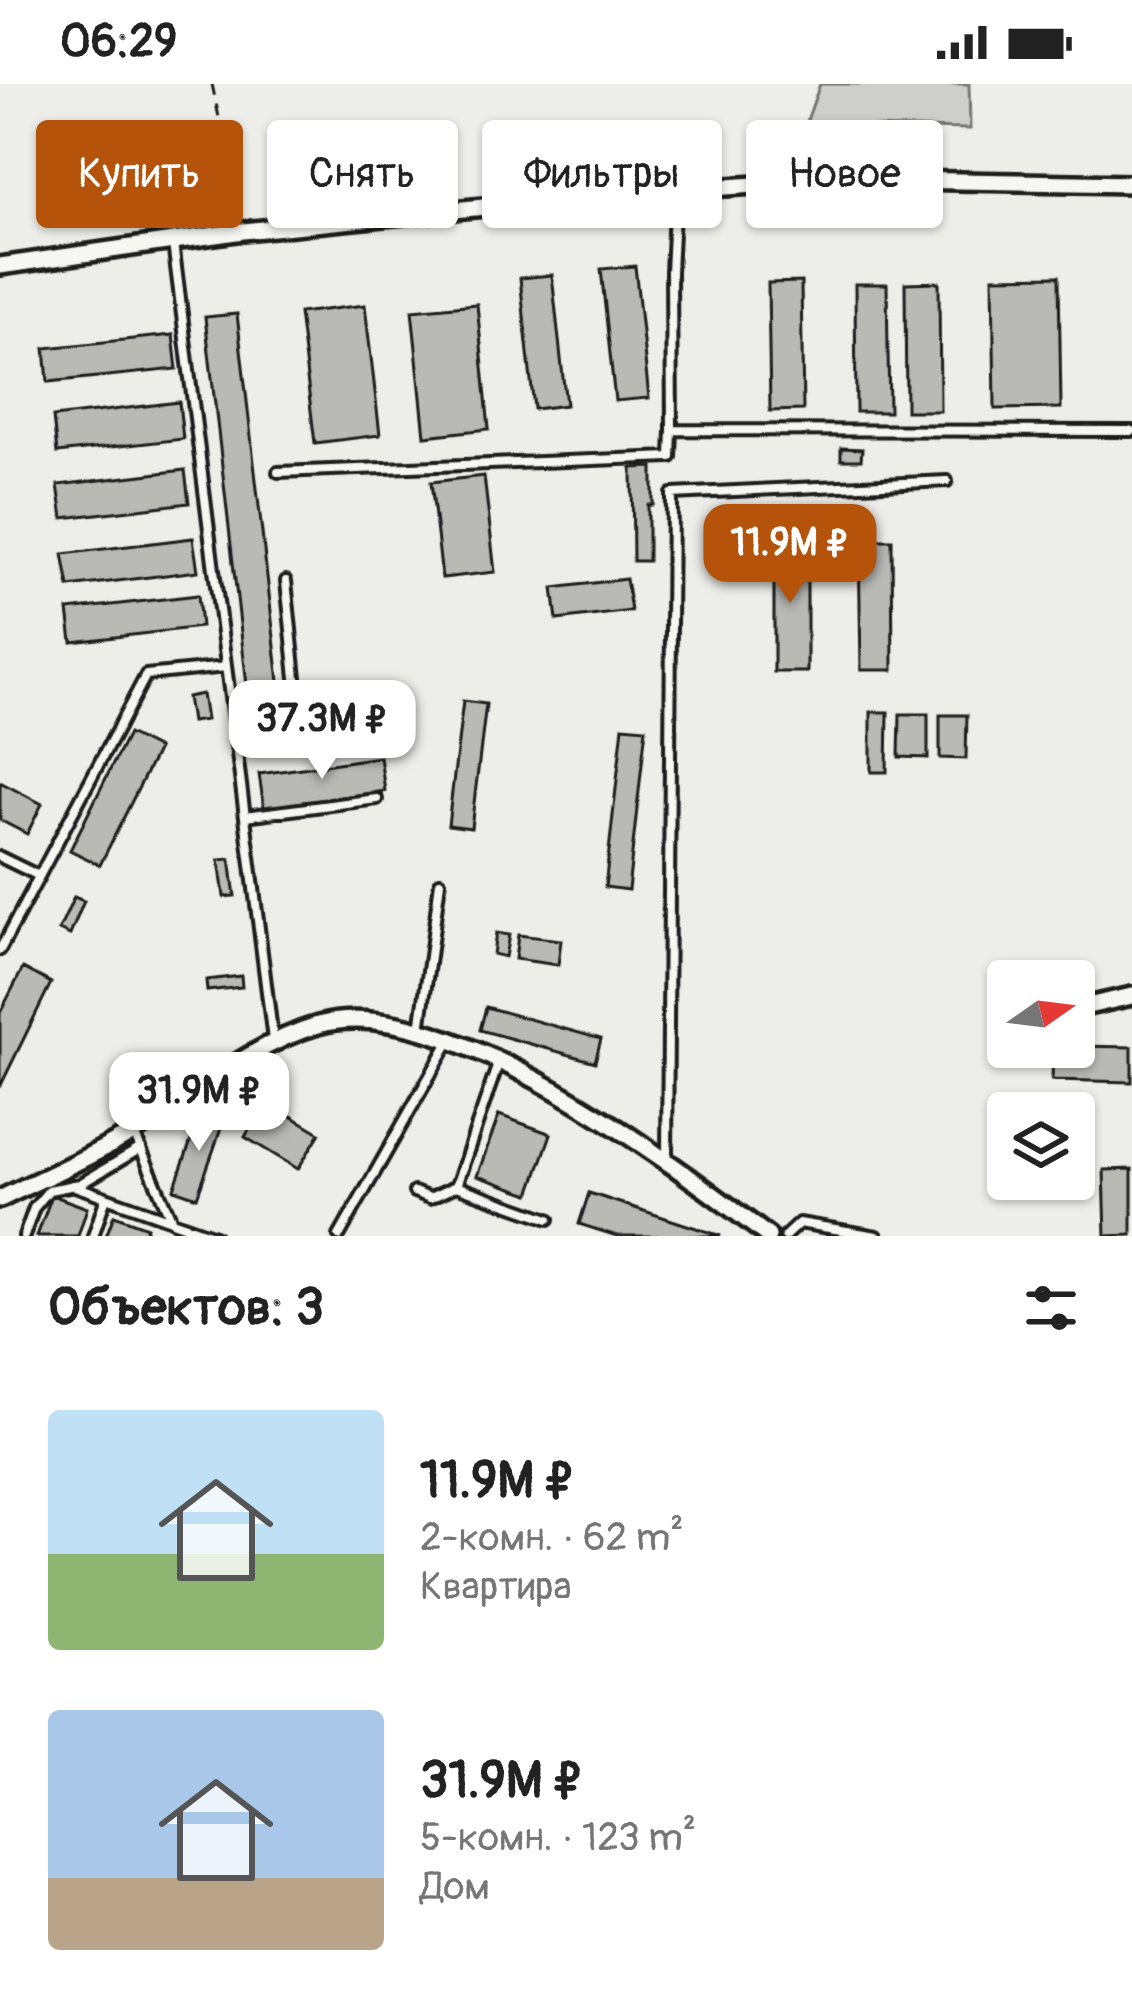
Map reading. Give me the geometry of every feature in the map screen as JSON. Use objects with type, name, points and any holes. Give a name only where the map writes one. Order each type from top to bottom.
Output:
[{"type":"street","points":[[722,187],[844,179],[1132,184]]},
{"type":"street","points":[[0,266],[243,231],[482,208]]},
{"type":"street","points":[[1095,1004],[1132,996]]},
{"type":"street","points":[[0,1199],[136,1130],[273,1042],[320,1024],[361,1018],[450,1041],[536,1078],[667,1160],[767,1236]]},
{"type":"lane","points":[[278,472],[671,458],[675,228]]},
{"type":"lane","points":[[173,243],[273,1042]]},
{"type":"lane","points":[[672,430],[1132,431]]},
{"type":"lane","points":[[667,1160],[672,494],[947,482]]},
{"type":"lane","points":[[236,745],[274,738],[299,707],[286,581]]},
{"type":"lane","points":[[0,950],[146,674],[226,667]]},
{"type":"lane","points":[[245,817],[377,799]]},
{"type":"lane","points":[[0,856],[37,875]]},
{"type":"lane","points":[[420,1032],[440,882]]},
{"type":"lane","points":[[339,1236],[450,1041]]},
{"type":"lane","points":[[456,1186],[499,1062]]},
{"type":"lane","points":[[129,1106],[172,1221]]},
{"type":"lane","points":[[24,1236],[40,1196],[142,1148]]},
{"type":"lane","points":[[71,1185],[214,1236]]},
{"type":"lane","points":[[414,1192],[430,1198],[456,1186],[549,1220]]},
{"type":"lane","points":[[93,1236],[106,1198]]},
{"type":"lane","points":[[785,1236],[799,1223],[877,1236]]},
{"type":"path","points":[[212,84],[243,231]]},
{"type":"shaded area","points":[[820,84],[969,84],[970,129],[943,129],[943,120],[807,120]]},
{"type":"building","points":[[635,266],[649,398],[615,401],[601,269]]},
{"type":"building","points":[[552,275],[566,405],[534,409],[520,278]]},
{"type":"building","points":[[1059,276],[1061,408],[995,409],[993,277]]},
{"type":"building","points":[[801,282],[803,410],[770,411],[768,283]]},
{"type":"building","points":[[939,282],[940,411],[906,411],[905,283]]},
{"type":"building","points":[[855,284],[887,284],[889,412],[856,412]]},
{"type":"building","points":[[477,304],[489,429],[425,436],[412,310]]},
{"type":"building","points":[[365,305],[380,435],[315,443],[299,313]]},
{"type":"building","points":[[237,314],[281,699],[249,703],[205,317]]},
{"type":"building","points":[[173,335],[177,369],[48,382],[45,348]]},
{"type":"building","points":[[179,402],[183,439],[57,453],[53,417]]},
{"type":"building","points":[[841,448],[862,449],[861,460],[841,460]]},
{"type":"building","points":[[653,467],[648,561],[633,561],[632,468]]},
{"type":"building","points":[[185,470],[189,503],[63,518],[58,485]]},
{"type":"building","points":[[484,476],[495,572],[442,578],[431,482]]},
{"type":"building","points":[[717,532],[733,532],[733,557],[716,557]]},
{"type":"building","points":[[193,538],[198,571],[69,587],[63,554]]},
{"type":"building","points":[[774,540],[807,540],[807,672],[774,672]]},
{"type":"building","points":[[859,540],[892,540],[893,670],[861,670]]},
{"type":"building","points":[[626,579],[631,611],[557,620],[553,588]]},
{"type":"building","points":[[198,595],[201,627],[72,642],[68,610]]},
{"type":"building","points":[[202,694],[206,720],[191,722],[187,697]]},
{"type":"building","points":[[463,701],[486,704],[471,828],[448,825]]},
{"type":"building","points":[[871,712],[888,712],[887,772],[871,772]]},
{"type":"building","points":[[900,714],[928,714],[928,758],[899,757]]},
{"type":"building","points":[[940,715],[967,715],[966,759],[940,758]]},
{"type":"building","points":[[623,726],[646,728],[628,890],[605,887]]},
{"type":"building","points":[[128,734],[158,749],[100,865],[70,850]]},
{"type":"building","points":[[380,757],[385,791],[264,808],[259,774]]},
{"type":"building","points":[[0,782],[42,804],[27,834],[0,820]]},
{"type":"building","points":[[230,859],[235,896],[224,897],[219,860]]},
{"type":"building","points":[[74,897],[84,901],[70,935],[59,930]]},
{"type":"building","points":[[496,933],[509,935],[505,957],[493,954]]},
{"type":"building","points":[[518,935],[561,940],[558,965],[515,959]]},
{"type":"building","points":[[23,968],[51,983],[0,1087],[0,1013]]},
{"type":"building","points":[[241,976],[242,987],[207,991],[206,980]]},
{"type":"building","points":[[486,1007],[601,1039],[595,1062],[480,1030]]},
{"type":"building","points":[[1095,1046],[1132,1047],[1132,1082],[1052,1080],[1052,1068],[1095,1068]]},
{"type":"building","points":[[266,1101],[320,1133],[298,1169],[245,1137]]},
{"type":"building","points":[[201,1112],[224,1120],[197,1197],[174,1189]]},
{"type":"building","points":[[499,1115],[551,1134],[530,1194],[477,1176]]},
{"type":"building","points":[[1132,1169],[1132,1235],[1106,1236],[1104,1170]]},
{"type":"building","points":[[589,1193],[721,1236],[617,1236],[579,1224]]},
{"type":"building","points":[[52,1195],[87,1208],[78,1236],[37,1236]]},
{"type":"building","points":[[114,1215],[147,1227],[144,1236],[106,1236]]}]
